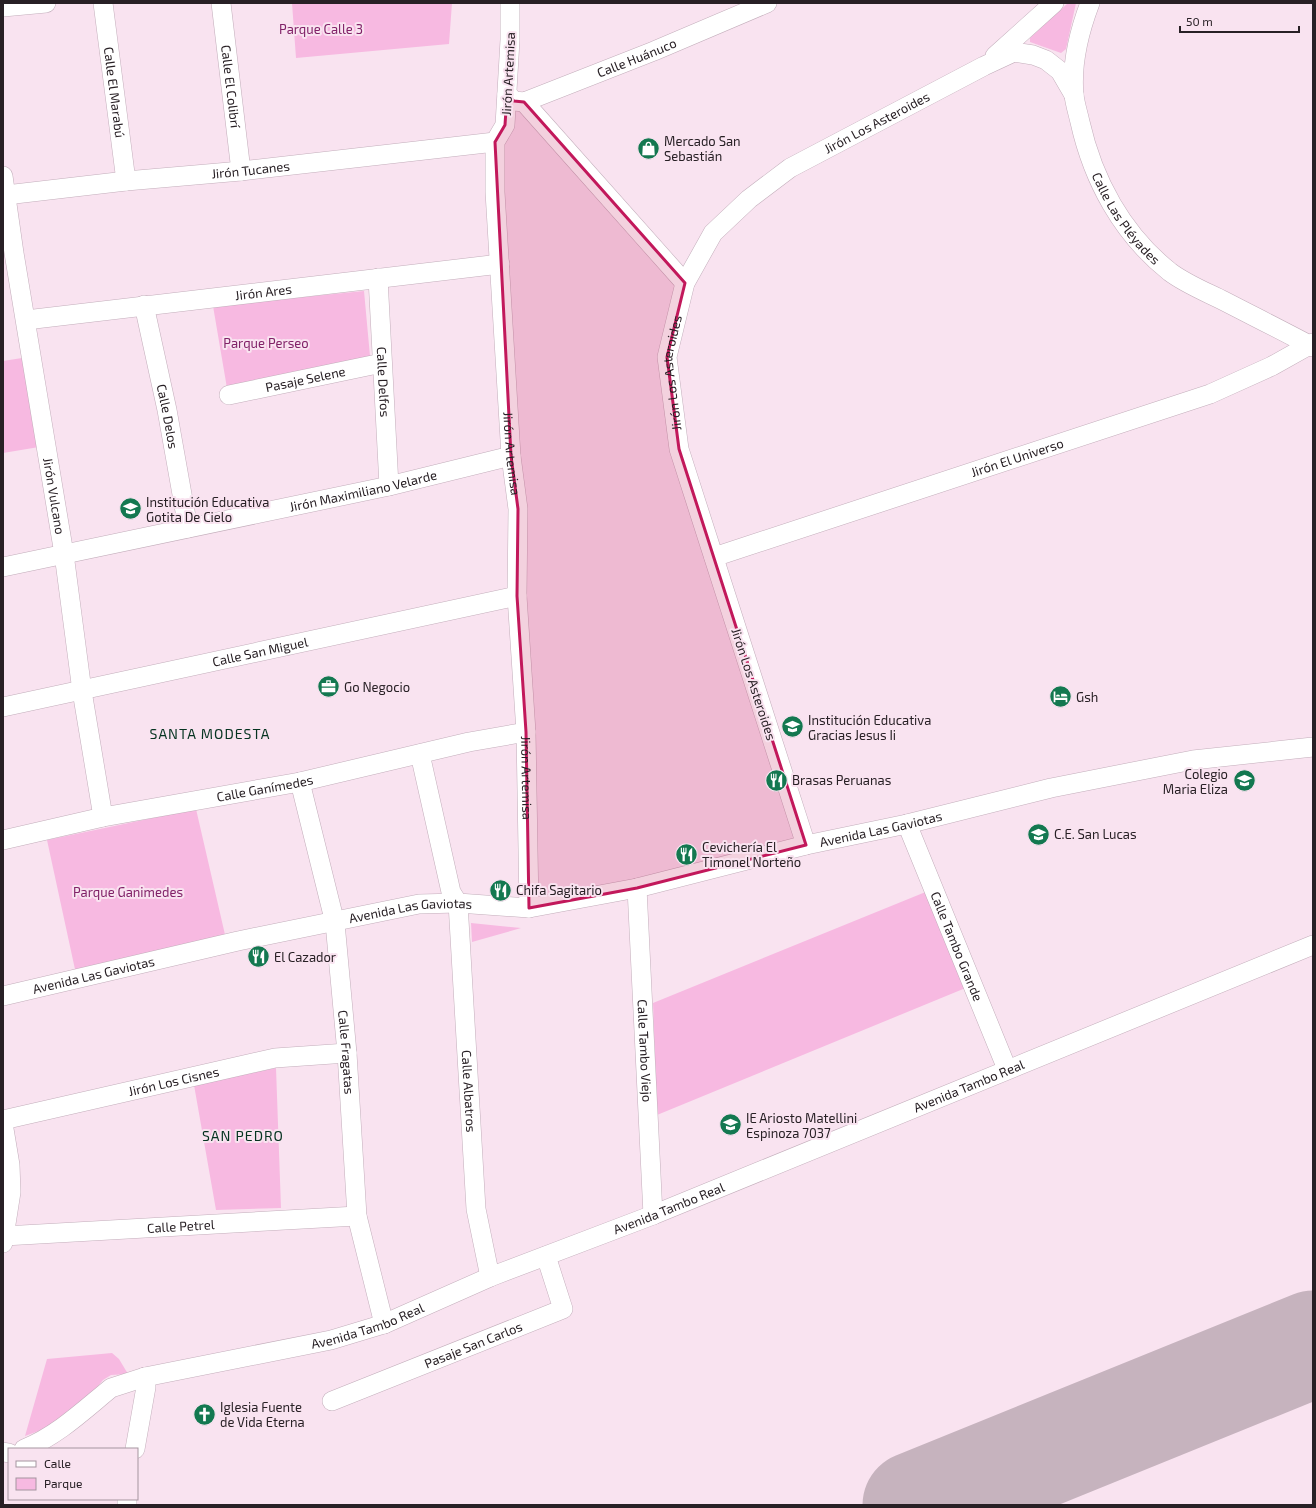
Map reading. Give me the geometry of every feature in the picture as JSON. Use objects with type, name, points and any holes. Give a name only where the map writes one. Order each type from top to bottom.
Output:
[{"type":"street","points":[[3,7],[46,3]]},
{"type":"street","name":"Calle El Marabú","points":[[103,3],[126,181]]},
{"type":"street","name":"Calle El Colibrí","points":[[221,3],[241,171]]},
{"type":"street","name":"Jirón Artemisa","points":[[510,3],[505,125],[495,142],[495,192],[511,456],[518,509],[517,596],[526,732],[529,908]]},
{"type":"street","name":"Calle Huánuco","points":[[524,102],[654,51],[767,3]]},
{"type":"street","points":[[984,66],[1054,3]]},
{"type":"street","name":"Calle Las Pléyades","points":[[1090,3],[1079,32],[1074,66],[1074,95],[1084,143],[1097,178],[1115,212],[1142,245],[1171,272],[1203,291],[1312,345]]},
{"type":"street","points":[[984,66],[1014,52],[1033,55],[1046,60],[1060,71],[1074,95]]},
{"type":"street","name":"Jirón Los Asteroides","points":[[806,845],[678,449],[667,357],[685,283],[713,233],[749,198],[790,168],[984,66]]},
{"type":"street","points":[[507,94],[514,100],[524,102],[685,283]]},
{"type":"street","name":"Jirón Tucanes","points":[[6,195],[126,181],[241,171],[495,142]]},
{"type":"street","name":"Jirón Vulcano","points":[[3,176],[6,195],[8,254],[26,320],[64,554],[82,691],[103,817]]},
{"type":"street","name":"Jirón Ares","points":[[26,320],[500,264]]},
{"type":"street","name":"Calle Delfos","points":[[378,278],[388,486]]},
{"type":"street","name":"Calle Delos","points":[[144,305],[167,410],[188,528]]},
{"type":"street","name":"Jirón El Universo","points":[[714,557],[1210,394],[1272,366],[1312,345]]},
{"type":"street","name":"Pasaje Selene","points":[[229,395],[382,363]]},
{"type":"street","name":"Jirón Maximiliano Velarde","points":[[3,567],[388,486],[511,456]]},
{"type":"street","name":"Calle San Miguel","points":[[3,707],[517,596]]},
{"type":"street","name":"Calle Ganímedes","points":[[3,840],[103,817],[300,782],[469,742],[526,732]]},
{"type":"street","name":"Avenida Las Gaviotas","points":[[3,996],[238,941],[334,923],[418,904],[458,904],[529,908],[637,888],[806,845],[907,824],[1073,783],[1193,760],[1313,747]]},
{"type":"street","name":"Calle Albatros","points":[[420,754],[452,892],[458,904],[476,1209],[490,1277]]},
{"type":"street","name":"Calle Fragatas","points":[[300,782],[334,923],[347,1053],[356,1216],[384,1324]]},
{"type":"street","name":"Calle Tambo Grande","points":[[907,824],[1007,1069]]},
{"type":"street","name":"Calle Tambo Viejo","points":[[637,888],[653,1215]]},
{"type":"street","name":"Avenida Tambo Real","points":[[26,1448],[61,1428],[111,1388],[145,1377],[331,1340],[384,1324],[490,1277],[653,1215],[1313,945]]},
{"type":"street","name":"Jirón Los Cisnes","points":[[3,1120],[275,1058],[347,1053]]},
{"type":"street","points":[[3,1123],[10,1165],[11,1192],[4,1240]]},
{"type":"street","name":"Calle Petrel","points":[[4,1240],[356,1216]]},
{"type":"street","name":"Pasaje San Carlos","points":[[332,1401],[563,1309],[546,1256]]},
{"type":"street","points":[[135,1448],[146,1387],[145,1377]]},
{"type":"highlighted area","points":[[507,94],[514,101],[524,102],[685,283],[667,357],[679,449],[806,845],[637,888],[529,908],[526,732],[517,596],[518,509],[511,456],[495,142],[505,125]]},
{"type":"green space","name":"Parque Calle 3","points":[[292,3],[452,3],[449,44],[296,58]]},
{"type":"green space","points":[[1068,3],[1076,3],[1066,49],[1061,53],[1030,42],[1030,38]]},
{"type":"green space","name":"Parque Perseo","points":[[364,291],[371,367],[228,394],[213,306]]},
{"type":"green space","points":[[22,358],[39,447],[3,453],[3,361]]},
{"type":"green space","name":"Parque Ganimedes","points":[[196,809],[226,939],[76,974],[47,840]]},
{"type":"green space","points":[[928,891],[968,987],[657,1115],[653,1003]]},
{"type":"green space","points":[[471,923],[521,928],[472,942]]},
{"type":"green space","points":[[276,1068],[281,1208],[216,1210],[194,1085]]},
{"type":"green space","points":[[112,1353],[119,1359],[128,1374],[111,1375],[103,1380],[89,1397],[52,1426],[25,1436],[47,1359]]},
{"type":"runway","points":[[916,1505],[1313,1344]]},
{"type":"place","name":"Mercado San Sebastián","points":[[648,148]]},
{"type":"place","name":"Institución Educativa Gotita De Cielo","points":[[131,509]]},
{"type":"place","name":"Go Negocio","points":[[328,687]]},
{"type":"place","name":"Gsh","points":[[1061,697]]},
{"type":"place","name":"Institución Educativa Gracias Jesus Ii","points":[[793,727]]},
{"type":"place","name":"Brasas Peruanas","points":[[777,780]]},
{"type":"place","name":"Colegio Maria Eliza","points":[[1244,781]]},
{"type":"place","name":"C.E. San Lucas","points":[[1038,834]]},
{"type":"place","name":"Cevichería El Timonel Norteño","points":[[687,854]]},
{"type":"place","name":"Chifa Sagitario","points":[[500,890]]},
{"type":"place","name":"El Cazador","points":[[259,957]]},
{"type":"place","name":"IE Ariosto Matellini Espinoza 7037","points":[[730,1125]]},
{"type":"place","name":"Iglesia Fuente de Vida Eterna","points":[[204,1414]]},
{"type":"district","name":"SANTA MODESTA","points":[[210,733]]},
{"type":"district","name":"SAN PEDRO","points":[[243,1135]]}]
